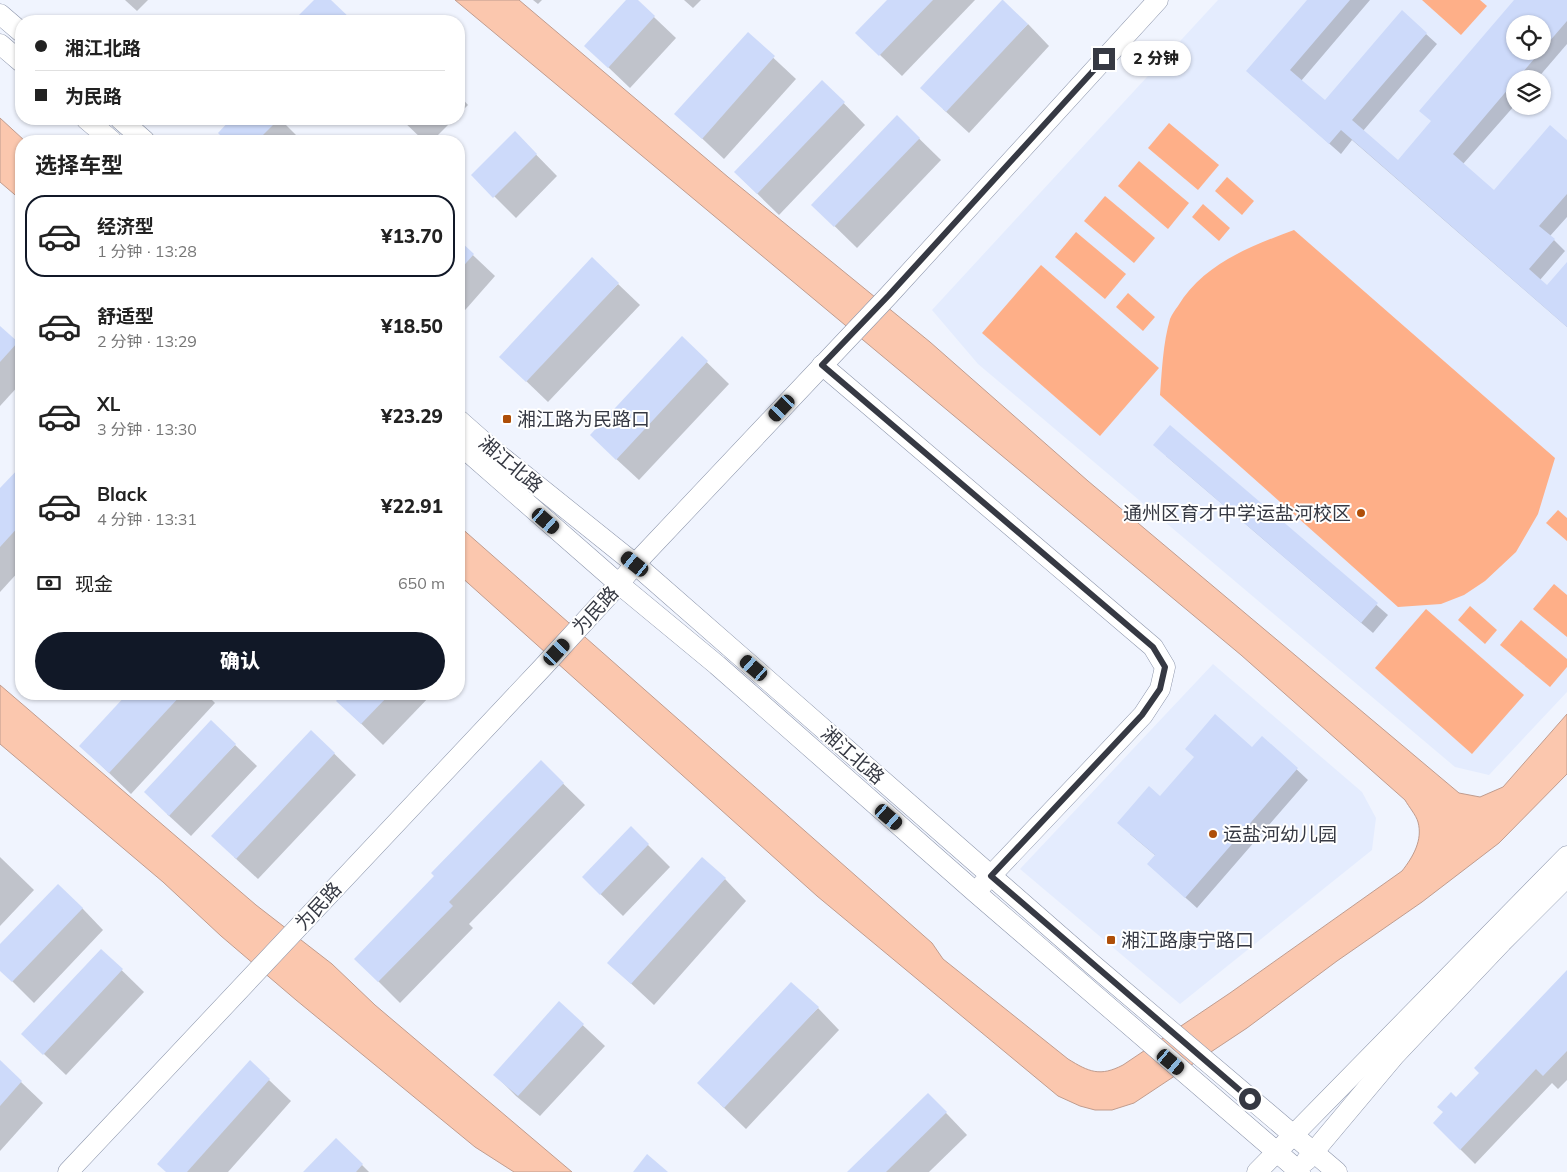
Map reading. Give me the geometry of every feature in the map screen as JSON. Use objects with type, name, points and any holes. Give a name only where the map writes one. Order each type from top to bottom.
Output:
[{"type":"street","name":"为民路","points":[[68,1172],[584,623],[635,564],[889,295],[1158,0]]},
{"type":"street","points":[[0,14],[15,27]]},
{"type":"street","points":[[0,44],[15,57]]},
{"type":"street","points":[[93,125],[105,135]]},
{"type":"street","points":[[127,125],[138,135]]},
{"type":"street","points":[[822,365],[1153,647],[1165,667],[1160,689],[1142,715],[975,892]]},
{"type":"street","name":"湘江北路","points":[[465,425],[635,564],[991,876],[1206,1062],[1337,1172]]},
{"type":"street","name":"湘江北路","points":[[465,449],[1298,1172]]},
{"type":"street","points":[[1257,1172],[1567,856]]},
{"type":"street","points":[[1298,1172],[1395,1055],[1502,942],[1567,877]]},
{"type":"shaded area","points":[[455,0],[519,0],[728,177],[930,342],[1088,481],[1459,793],[1480,797],[1503,787],[1567,714],[1567,774],[1499,843],[1422,902],[1337,961],[1247,1028],[1134,1103],[1112,1110],[1095,1110],[1080,1106],[1058,1096],[817,896],[465,580],[465,531],[932,943],[943,959],[1068,1059],[1089,1070],[1101,1072],[1123,1065],[1230,993],[1402,871],[1416,848],[1419,835],[1418,822],[1405,800],[1241,655]]},
{"type":"shaded area","name":"通州区育才中学运盐河校区","points":[[1218,0],[1567,0],[1567,692],[1489,775],[1455,767],[978,364],[932,310]]},
{"type":"shaded area","points":[[1422,0],[1480,0],[1487,6],[1461,35]]},
{"type":"shaded area","points":[[0,118],[18,135],[15,135],[15,195],[0,182]]},
{"type":"shaded area","points":[[1169,123],[1219,165],[1198,190],[1148,148]]},
{"type":"shaded area","points":[[1139,161],[1189,203],[1168,229],[1118,186]]},
{"type":"shaded area","points":[[1227,177],[1254,201],[1242,215],[1215,191]]},
{"type":"shaded area","points":[[1105,196],[1155,238],[1134,263],[1084,221]]},
{"type":"shaded area","points":[[1203,204],[1230,228],[1219,241],[1192,217]]},
{"type":"shaded area","points":[[1294,230],[1555,458],[1538,514],[1516,552],[1485,581],[1464,595],[1441,604],[1398,607],[1160,395],[1164,347],[1170,319],[1188,291],[1214,268],[1229,258]]},
{"type":"shaded area","points":[[1076,232],[1126,274],[1105,299],[1055,257]]},
{"type":"shaded area","points":[[1041,265],[1159,368],[1100,436],[982,333]]},
{"type":"shaded area","points":[[1128,293],[1155,317],[1143,331],[1116,307]]},
{"type":"shaded area","points":[[1558,510],[1567,518],[1567,541],[1546,523]]},
{"type":"shaded area","points":[[1554,584],[1567,595],[1567,637],[1533,609]]},
{"type":"shaded area","points":[[1470,606],[1497,630],[1485,644],[1458,620]]},
{"type":"shaded area","points":[[1426,609],[1524,695],[1472,754],[1375,668]]},
{"type":"shaded area","points":[[1521,620],[1567,659],[1567,667],[1550,687],[1500,645]]},
{"type":"shaded area","name":"运盐河幼儿园","points":[[1213,664],[1362,792],[1376,818],[1372,850],[1180,1004],[1020,869]]},
{"type":"shaded area","points":[[0,685],[15,700],[17,700],[256,905],[332,964],[375,1005],[572,1172],[514,1172],[475,1147],[296,1000],[221,936],[163,882],[0,744]]},
{"type":"building","points":[[314,0],[331,0],[347,15],[299,15]]},
{"type":"building","points":[[626,0],[638,0],[655,16],[608,68],[584,46]]},
{"type":"building","points":[[887,0],[933,0],[879,56],[855,33]]},
{"type":"building","points":[[1002,0],[1028,24],[946,112],[920,88]]},
{"type":"building","points":[[1307,0],[1350,0],[1290,70],[1325,100],[1402,10],[1427,33],[1352,120],[1398,160],[1431,121],[1419,111],[1514,0],[1567,0],[1567,21],[1551,40],[1551,15],[1506,15],[1506,60],[1533,60],[1525,70],[1506,70],[1506,92],[1453,154],[1494,190],[1550,125],[1567,140],[1567,194],[1539,226],[1555,239],[1529,269],[1547,285],[1567,262],[1567,327],[1341,130],[1329,144],[1246,71]]},
{"type":"building","points":[[748,32],[775,56],[702,139],[674,114]]},
{"type":"building","points":[[822,80],[845,102],[757,194],[734,172]]},
{"type":"building","points":[[897,115],[920,138],[834,227],[811,205]]},
{"type":"building","points":[[225,125],[273,125],[263,135],[220,135],[218,133]]},
{"type":"building","points":[[515,131],[537,154],[493,198],[471,175]]},
{"type":"building","points":[[465,246],[474,254],[465,264]]},
{"type":"building","points":[[592,257],[619,283],[526,382],[499,357]]},
{"type":"building","points":[[0,326],[15,339],[15,345],[0,362]]},
{"type":"building","points":[[682,336],[708,361],[616,460],[590,435]]},
{"type":"building","points":[[1170,425],[1378,603],[1361,623],[1153,445]]},
{"type":"building","points":[[15,472],[15,531],[0,547],[0,488]]},
{"type":"building","points":[[121,700],[176,700],[109,773],[79,746]]},
{"type":"building","points":[[337,700],[384,700],[361,724]]},
{"type":"building","points":[[1215,714],[1252,747],[1262,736],[1298,768],[1185,898],[1147,864],[1155,855],[1117,823],[1149,786],[1160,796],[1194,757],[1185,749]]},
{"type":"building","points":[[211,720],[236,744],[169,816],[144,792]]},
{"type":"building","points":[[311,730],[335,753],[236,859],[211,836]]},
{"type":"building","points":[[541,760],[564,783],[449,902],[453,906],[378,982],[354,959],[434,876],[431,873]]},
{"type":"building","points":[[631,826],[649,844],[600,895],[582,877]]},
{"type":"building","points":[[702,857],[726,878],[631,984],[607,963]]},
{"type":"building","points":[[58,884],[83,908],[12,982],[0,971],[0,944]]},
{"type":"building","points":[[101,949],[123,969],[43,1055],[21,1034]]},
{"type":"building","points":[[1567,970],[1567,1051],[1543,1076],[1536,1069],[1460,1150],[1433,1123],[1443,1112],[1437,1107],[1451,1092],[1456,1097],[1479,1073],[1474,1068]]},
{"type":"building","points":[[791,982],[819,1007],[724,1108],[697,1083]]},
{"type":"building","points":[[559,1001],[584,1024],[518,1096],[493,1075]]},
{"type":"building","points":[[0,1060],[22,1081],[0,1106]]},
{"type":"building","points":[[250,1060],[270,1079],[187,1172],[166,1172],[157,1164]]},
{"type":"building","points":[[928,1093],[947,1112],[886,1172],[847,1172]]},
{"type":"building","points":[[336,1138],[363,1164],[356,1172],[303,1172]]},
{"type":"building","points":[[647,1154],[668,1172],[633,1172]]},
{"type":"place","name":"湘江路为民路口","points":[[507,419]]},
{"type":"place","name":"通州区育才中学运盐河校区","points":[[1361,513]]},
{"type":"place","name":"运盐河幼儿园","points":[[1213,834]]},
{"type":"place","name":"湘江路康宁路口","points":[[1111,940]]},
{"type":"route","points":[[1104,59],[889,295],[822,365],[1153,647],[1165,667],[1160,689],[1142,715],[991,876],[1250,1099]]}]
